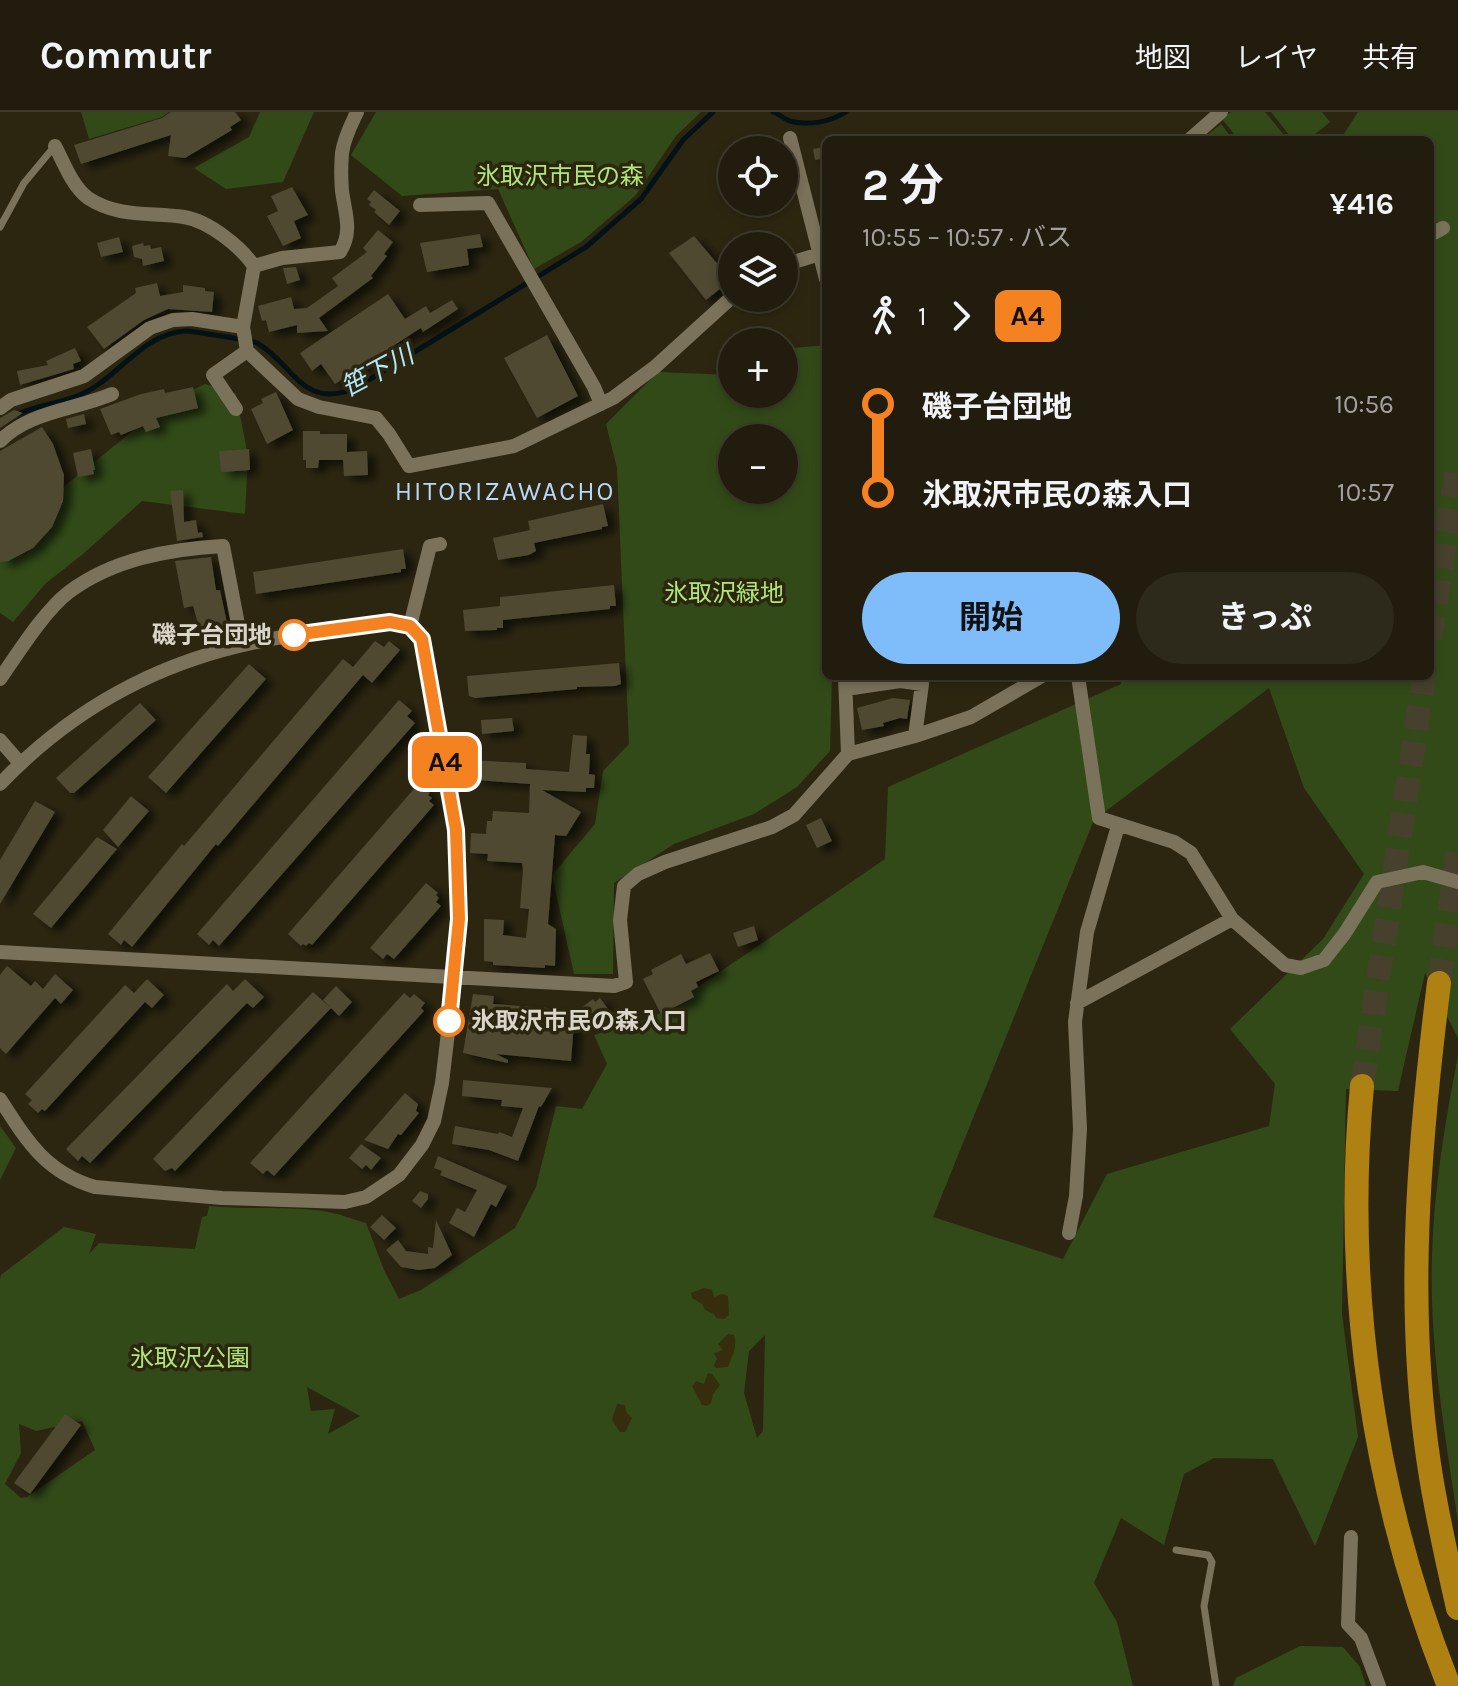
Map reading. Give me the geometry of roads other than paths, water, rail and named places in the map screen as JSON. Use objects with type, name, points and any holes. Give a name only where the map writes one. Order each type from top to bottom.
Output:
[{"type":"highway","points":[[1439,983],[1426,1088],[1416,1290],[1429,1462],[1458,1608]]},
{"type":"highway","points":[[1362,1086],[1355,1199],[1358,1276],[1368,1383],[1385,1480],[1403,1554],[1449,1686]]},
{"type":"street","points":[[254,266],[282,258],[340,252],[346,243],[348,227],[342,188],[342,154],[344,141],[357,112]]},
{"type":"street","points":[[1194,136],[1221,112]]},
{"type":"street","points":[[55,146],[73,181],[87,197],[120,212],[186,217],[197,221],[248,257],[254,266],[243,327],[247,351],[298,399],[319,407],[376,418],[409,466],[514,446],[613,398],[655,367],[718,310]]},
{"type":"street","points":[[798,166],[822,250]]},
{"type":"street","points":[[420,205],[488,203],[601,404]]},
{"type":"street","points":[[798,261],[822,253]]},
{"type":"street","points":[[0,408],[11,400],[84,376],[150,328],[173,320],[192,319],[243,327]]},
{"type":"street","points":[[236,409],[213,375],[247,351]]},
{"type":"street","points":[[44,391],[49,412]]},
{"type":"street","points":[[0,441],[12,430],[49,412],[86,405],[112,394]]},
{"type":"street","points":[[410,626],[430,546],[440,544]]},
{"type":"street","points":[[0,679],[35,630],[69,592],[122,565],[170,551],[223,546],[242,645]]},
{"type":"street","points":[[0,784],[20,763],[84,711],[162,670],[242,645],[390,622],[410,626],[422,639],[426,651],[456,830],[460,899],[442,1083],[434,1121],[422,1145],[399,1175],[366,1197],[345,1202],[292,1202],[95,1187],[75,1181],[47,1163],[23,1136],[0,1099]]},
{"type":"street","points":[[848,754],[845,682],[873,680]]},
{"type":"street","points":[[908,680],[922,684],[915,736]]},
{"type":"street","points":[[0,952],[614,986],[626,982],[620,920],[624,886],[638,874],[772,827],[794,815],[848,754],[971,717],[1035,680]]},
{"type":"street","points":[[1079,680],[1099,818],[1174,842],[1191,853],[1232,919],[1285,965],[1301,968],[1324,960],[1377,882],[1423,872],[1458,882]]},
{"type":"street","points":[[0,740],[20,763]]},
{"type":"street","points":[[1069,1233],[1076,1196],[1080,1129],[1075,1022],[1077,1003],[1087,932],[1118,826]]},
{"type":"street","points":[[1077,1003],[1232,919]]},
{"type":"street","points":[[1351,1537],[1348,1624],[1361,1638],[1379,1686]]},
{"type":"lane","points":[[0,227],[24,183],[55,146]]},
{"type":"lane","points":[[1176,1550],[1208,1555],[1212,1562],[1204,1606],[1216,1686]]},
{"type":"waterway","name":"笹下川","points":[[18,414],[82,394],[156,340],[185,331],[257,343],[310,389],[336,394],[354,389],[586,247],[641,199],[683,140],[713,112]]},
{"type":"waterway","name":"笹下川","points":[[773,112],[790,121],[804,123],[826,121],[846,112]]},
{"type":"tunnel","points":[[1434,614],[1458,462]]},
{"type":"tunnel","points":[[1362,1086],[1423,680]]},
{"type":"tunnel","points":[[1439,983],[1458,853]]},
{"type":"place","name":"磯子台団地","points":[[294,635]]},
{"type":"place","name":"氷取沢市民の森入口","points":[[449,1021]]},
{"type":"district","name":"HITORIZAWACHO","points":[[505,491]]},
{"type":"park label","name":"氷取沢市民の森","points":[[560,176]]},
{"type":"park label","name":"氷取沢緑地","points":[[724,593]]},
{"type":"park label","name":"氷取沢公園","points":[[190,1358]]}]
